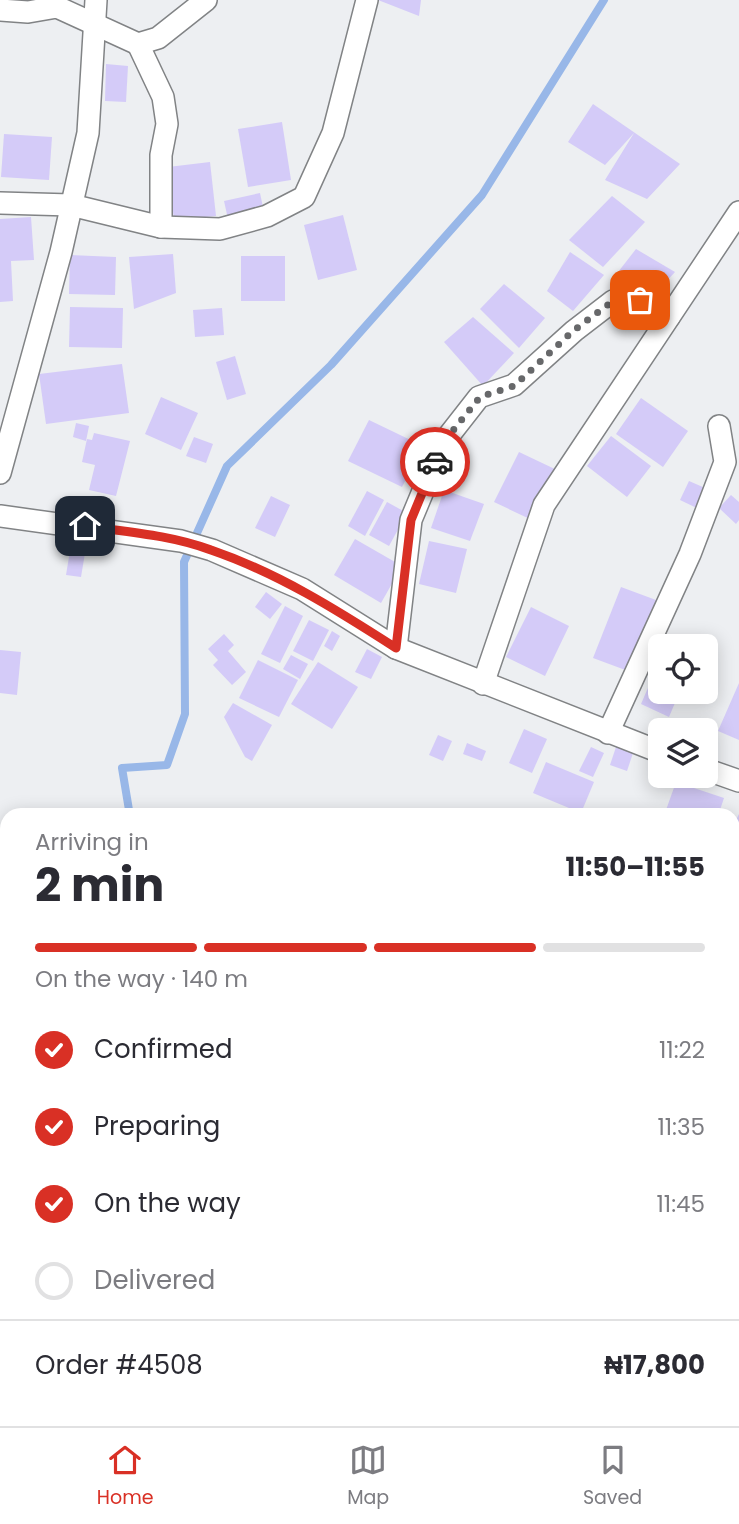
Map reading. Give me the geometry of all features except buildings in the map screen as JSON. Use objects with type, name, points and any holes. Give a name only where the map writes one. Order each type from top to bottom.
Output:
[{"type":"street","points":[[0,473],[88,133],[96,0]]},
{"type":"street","points":[[138,44],[158,38],[206,0]]},
{"type":"street","points":[[0,203],[71,205],[161,228],[220,229],[267,216],[304,197],[333,133],[367,0]]},
{"type":"street","points":[[0,9],[28,12],[57,7],[95,22],[138,44],[163,97],[167,124],[161,155],[161,228]]},
{"type":"street","points":[[483,684],[544,505],[739,212]]},
{"type":"street","points":[[396,648],[411,520],[443,443],[480,397],[514,386],[573,331],[613,301],[640,300],[669,317]]},
{"type":"street","points":[[608,733],[691,554],[725,462],[719,425]]},
{"type":"street","points":[[0,516],[181,541],[212,550],[302,589],[396,648],[648,748]]},
{"type":"street","points":[[718,774],[739,782]]},
{"type":"waterway","points":[[129,808],[122,768],[167,765],[185,714],[184,562],[227,466],[331,365],[482,195],[604,0]]},
{"type":"way so far","points":[[435,462],[443,443],[480,397],[514,386],[573,331],[613,301],[640,300]]},
{"type":"route","points":[[85,526],[181,541],[212,550],[302,589],[396,648],[411,520],[435,462]]}]
